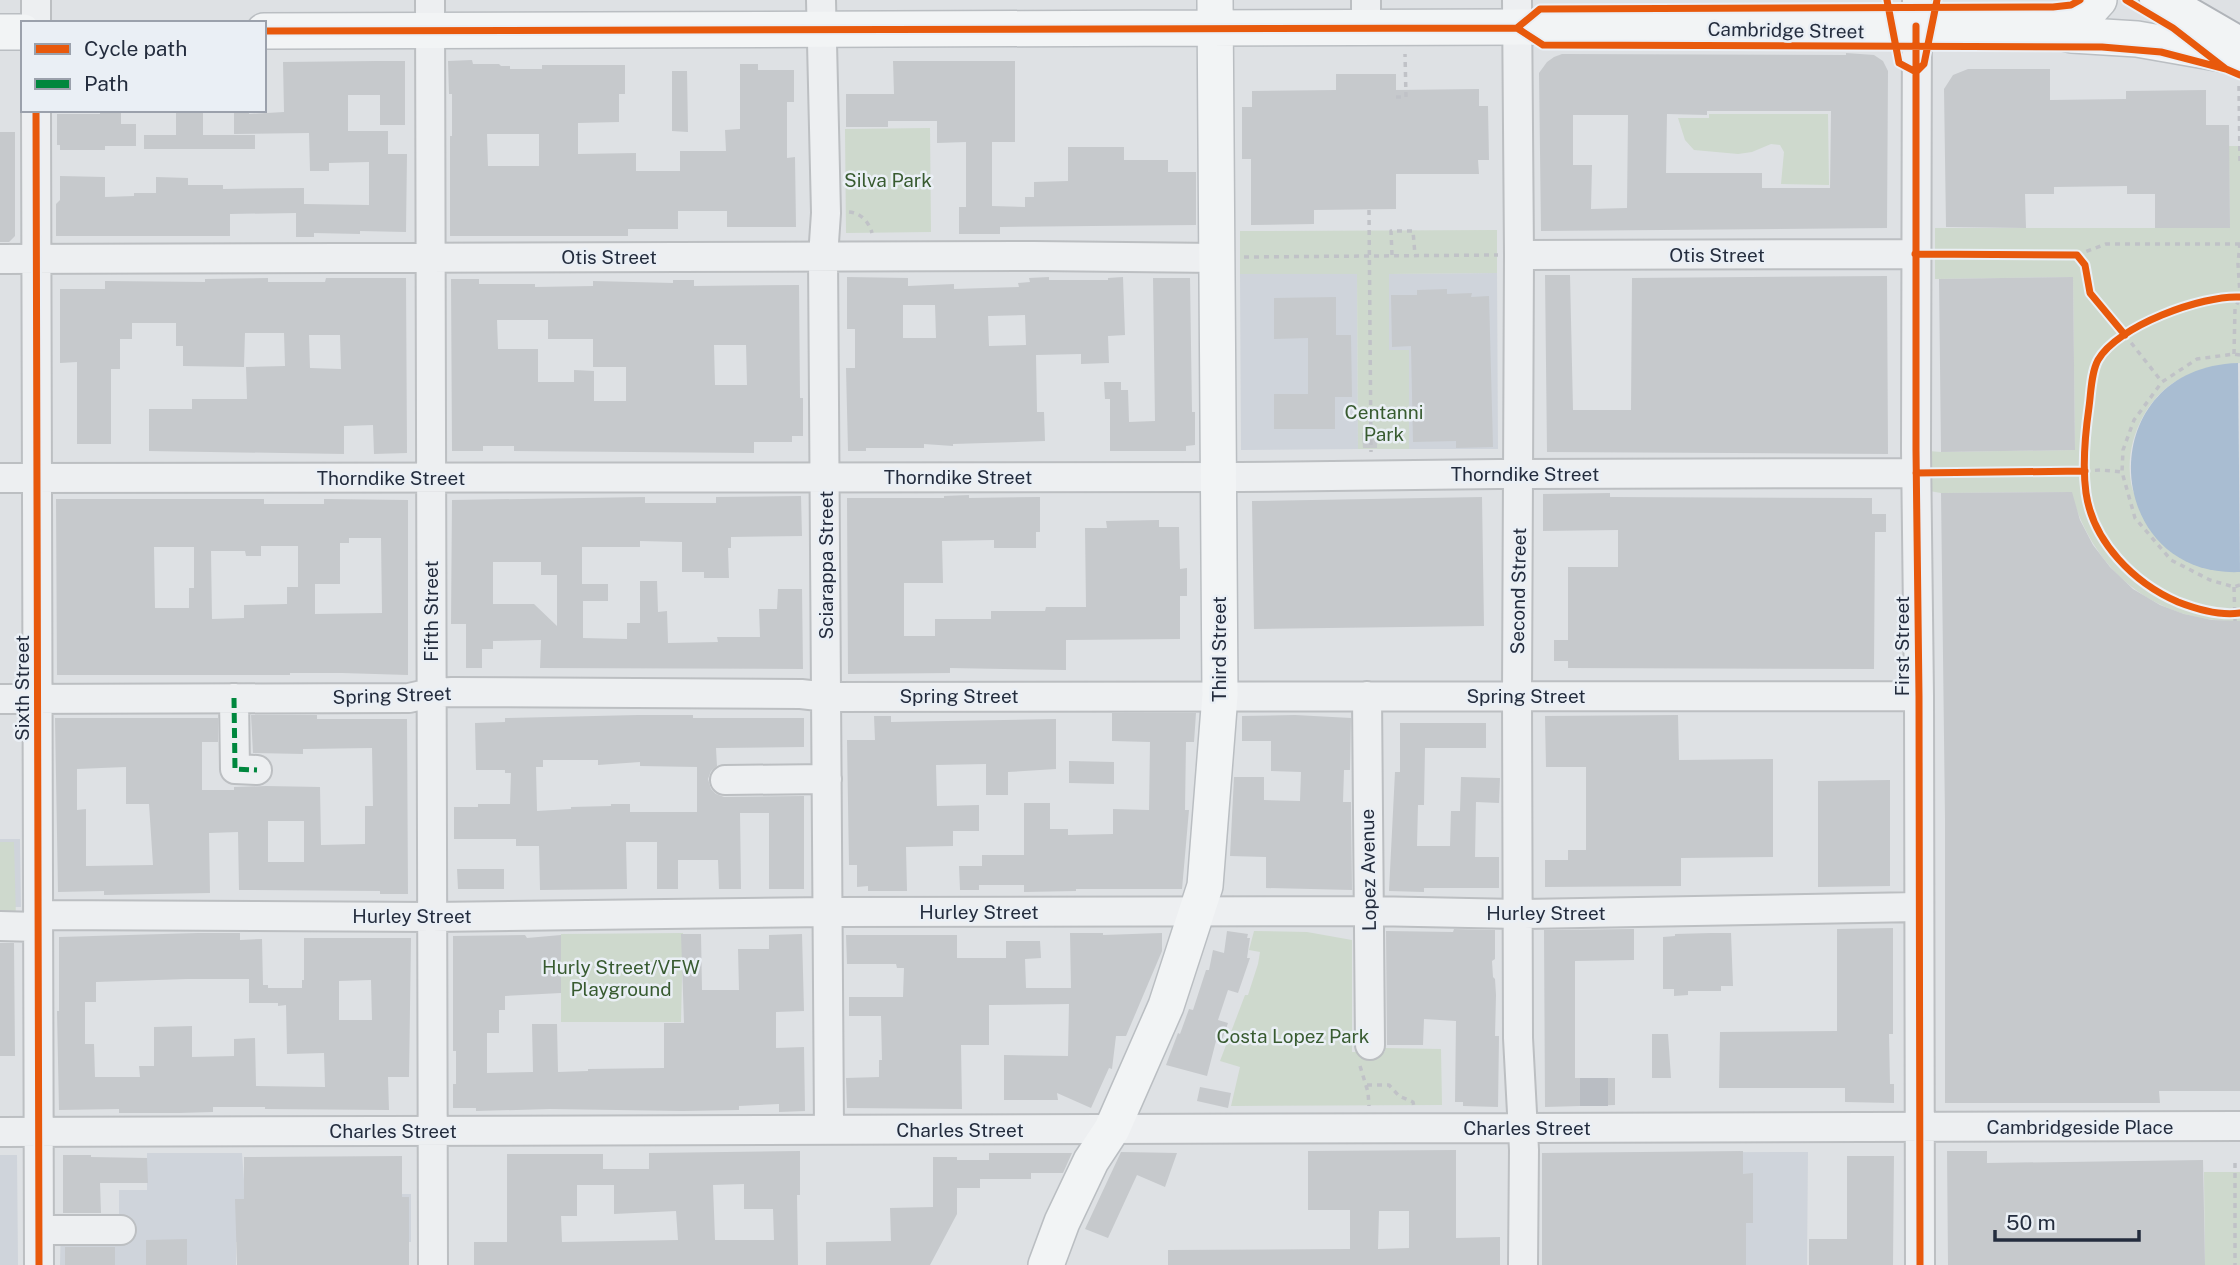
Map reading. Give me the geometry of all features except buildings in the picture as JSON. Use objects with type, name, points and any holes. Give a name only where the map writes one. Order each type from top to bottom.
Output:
[{"type":"highway","points":[[2159,0],[2240,47]]},
{"type":"main road","name":"Cambridge Street","points":[[2040,27],[2063,25],[2077,20],[2099,0]]},
{"type":"main road","name":"Cambridge Street","points":[[266,31],[429,15],[1917,13],[2040,27],[2072,35],[2137,39],[2240,57]]},
{"type":"main road","name":"Third Street","points":[[1046,1265],[1079,1185],[1112,1129],[1166,1006],[1205,886],[1220,695],[1219,476],[1226,257],[1215,14]]},
{"type":"main road","points":[[0,32],[21,32]]},
{"type":"street","points":[[36,0],[36,21]]},
{"type":"street","name":"First Street","points":[[1917,13],[1915,254],[1920,1265]]},
{"type":"street","name":"Second Street","points":[[1517,14],[1510,255],[1519,474],[1518,1038],[1523,1128],[1523,1265]]},
{"type":"street","name":"Fifth Street","points":[[429,15],[433,1265]]},
{"type":"street","name":"Sciarappa Street","points":[[821,15],[826,213],[823,257],[829,1130]]},
{"type":"street","name":"Sixth Street","points":[[36,112],[39,1265]]},
{"type":"street","name":"Otis Street","points":[[1510,255],[1915,254]]},
{"type":"street","name":"Otis Street","points":[[0,259],[1226,257]]},
{"type":"street","name":"Thorndike Street","points":[[0,478],[1916,472]]},
{"type":"street","name":"Spring Street","points":[[0,699],[409,698],[431,693],[827,696],[1919,696]]},
{"type":"street","name":"Lopez Avenue","points":[[1367,696],[1370,1045]]},
{"type":"street","points":[[234,698],[235,769],[257,770]]},
{"type":"street","points":[[725,780],[827,779]]},
{"type":"street","name":"Hurley Street","points":[[0,926],[38,921],[828,912],[1369,911],[1518,914],[1919,907]]},
{"type":"street","name":"Charles Street","points":[[0,1132],[1523,1128],[1595,1116],[1920,1127]]},
{"type":"street","name":"Cambridgeside Place","points":[[1920,1127],[2240,1126]]},
{"type":"street","points":[[39,1230],[121,1230]]},
{"type":"path","points":[[1396,97],[1406,97],[1405,52]]},
{"type":"path","points":[[2239,86],[2240,164]]},
{"type":"path","points":[[1369,210],[1371,475]]},
{"type":"path","points":[[826,213],[855,212],[860,215],[872,232],[872,258]]},
{"type":"path","points":[[1392,256],[1391,230],[1413,231],[1415,255]]},
{"type":"path","points":[[2063,255],[2077,255],[2106,244],[2240,243],[2234,354]]},
{"type":"path","points":[[1226,257],[1510,255]]},
{"type":"path","points":[[2077,255],[2085,265]]},
{"type":"path","points":[[2116,325],[2128,334],[2162,382]]},
{"type":"path","points":[[2115,341],[2128,334]]},
{"type":"path","points":[[2240,355],[2197,359],[2162,382],[2134,420],[2123,450],[2122,472],[2135,518],[2171,560],[2210,580],[2234,587],[2240,584]]},
{"type":"path","points":[[2085,461],[2085,483]]},
{"type":"path","points":[[2071,471],[2122,472]]},
{"type":"path","points":[[2221,612],[2236,616],[2234,587]]},
{"type":"path","points":[[1370,1045],[1370,1051],[1360,1053],[1358,1058],[1367,1085],[1370,1128]]},
{"type":"path","points":[[1367,1085],[1389,1085],[1399,1096],[1413,1102],[1414,1108]]},
{"type":"path","points":[[2235,1163],[2235,1265]]},
{"type":"shaded area","points":[[1357,273],[1358,449],[1241,450],[1240,274]]},
{"type":"shaded area","points":[[1497,273],[1498,449],[1409,449],[1409,350],[1389,350],[1389,274]]},
{"type":"shaded area","points":[[0,839],[20,839],[21,907],[0,907]]},
{"type":"shaded area","points":[[1808,1152],[1807,1265],[1542,1265],[1542,1153]]},
{"type":"shaded area","points":[[147,1153],[242,1153],[245,1194],[411,1194],[411,1242],[236,1242],[236,1265],[60,1265],[61,1225],[119,1225],[119,1190],[147,1190]]},
{"type":"shaded area","points":[[0,1155],[17,1155],[18,1265],[0,1265]]},
{"type":"green space","points":[[1709,114],[1828,114],[1829,185],[1781,184],[1784,152],[1780,145],[1771,144],[1752,152],[1738,154],[1694,150],[1685,140],[1678,118],[1709,118]]},
{"type":"green space","name":"Silva Park","points":[[930,128],[931,232],[846,233],[845,129]]},
{"type":"green space","points":[[2229,146],[2240,146],[2240,363],[2200,371],[2166,388],[2146,411],[2139,424],[2130,468],[2136,497],[2160,541],[2177,555],[2197,564],[2240,572],[2240,621],[2181,613],[2155,602],[2132,587],[2112,568],[2095,546],[2081,521],[2071,492],[1941,493],[1917,489],[1916,450],[2075,450],[2073,277],[1935,279],[1935,228],[2230,228]]},
{"type":"green space","name":"Centanni Park","points":[[1497,230],[1497,273],[1389,274],[1389,350],[1409,350],[1409,449],[1358,449],[1357,274],[1240,274],[1240,231]]},
{"type":"green space","points":[[0,842],[14,842],[16,919],[0,919]]},
{"type":"green space","name":"Costa Lopez Park","points":[[1254,931],[1307,932],[1352,940],[1352,1052],[1385,1052],[1385,1048],[1441,1049],[1442,1105],[1231,1106],[1240,1067],[1220,1061],[1258,964],[1260,952],[1249,950]]},
{"type":"green space","name":"Hurly Street/VFW Playground","points":[[683,933],[681,1022],[561,1022],[561,934]]},
{"type":"green space","points":[[2204,1172],[2240,1172],[2240,1265],[2205,1265]]},
{"type":"water","points":[[2238,363],[2240,572],[2194,565],[2160,543],[2139,510],[2131,472],[2137,433],[2156,399],[2190,374]]},
{"type":"tunnel","points":[[1594,1078],[1594,1106]]},
{"type":"marked path","points":[[234,698],[235,769],[257,770]]},
{"type":"cycle path","points":[[1887,0],[1899,63],[1916,72],[1924,64],[1937,0]]},
{"type":"cycle path","points":[[1517,28],[1540,9],[2053,7],[2071,5],[2080,0]]},
{"type":"cycle path","points":[[2126,0],[2173,28],[2226,69],[2240,75]]},
{"type":"cycle path","points":[[1916,26],[1920,1265]]},
{"type":"cycle path","points":[[266,31],[1517,28],[1543,45],[2102,47],[2161,52],[2226,69]]},
{"type":"cycle path","points":[[36,112],[39,1265]]},
{"type":"cycle path","points":[[1915,254],[2077,255],[2085,265],[2090,293],[2125,335]]},
{"type":"cycle path","points":[[2240,297],[2204,301],[2183,307],[2141,325],[2108,347],[2098,360],[2093,377],[2084,460],[2086,493],[2097,528],[2118,559],[2131,572],[2178,602],[2224,614],[2240,613]]},
{"type":"cycle path","points":[[1916,473],[2085,471]]}]
